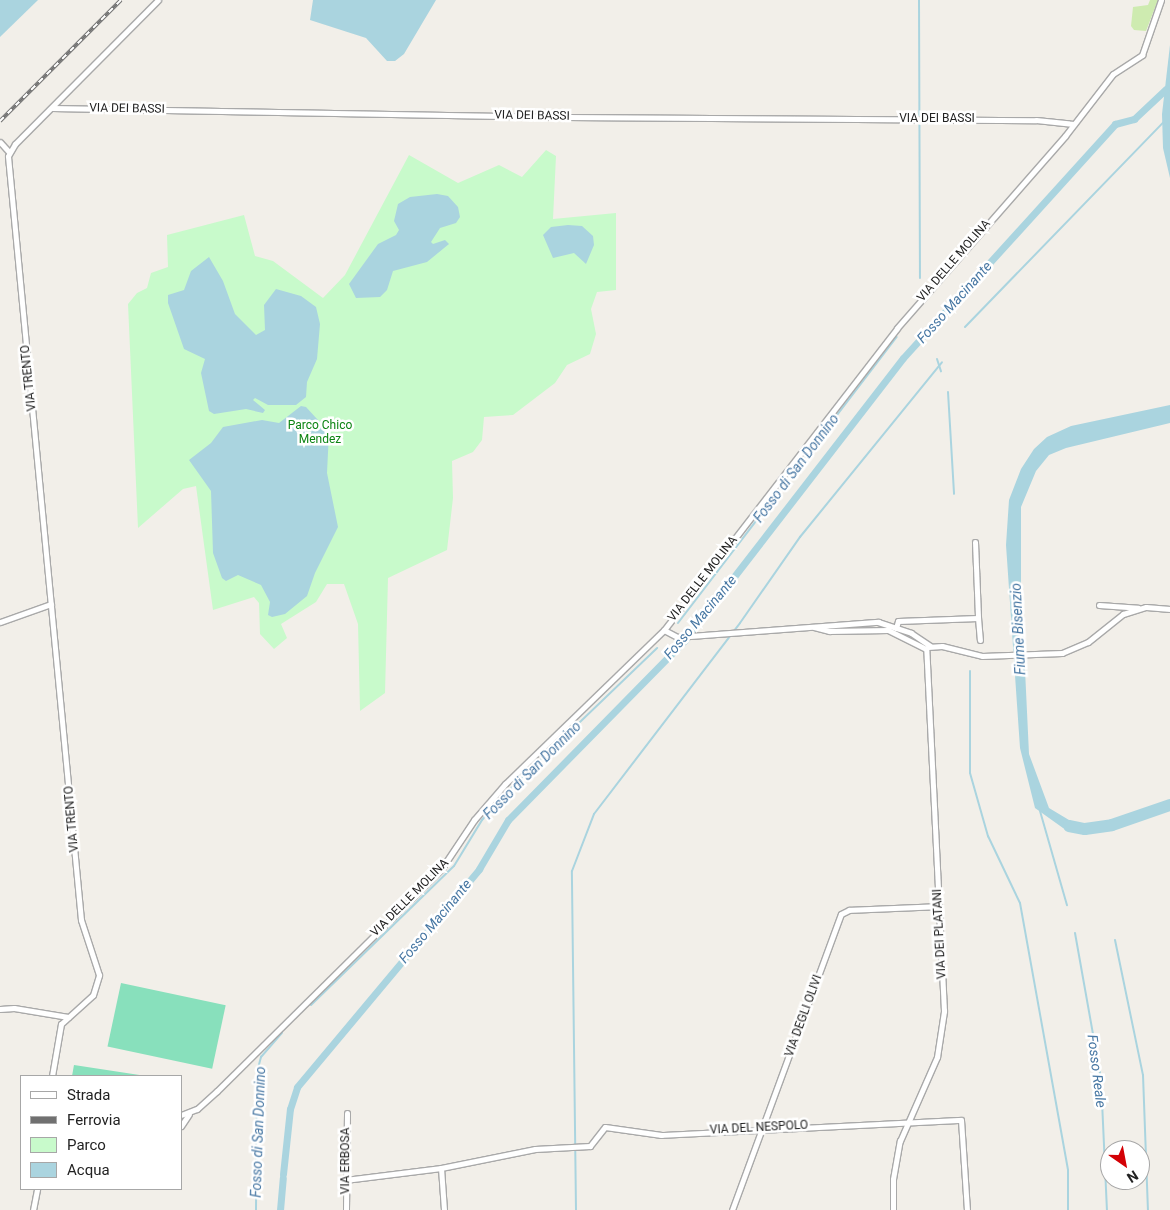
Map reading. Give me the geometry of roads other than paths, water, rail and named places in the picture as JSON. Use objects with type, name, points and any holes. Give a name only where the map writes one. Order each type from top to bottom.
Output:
[{"type":"street","points":[[0,142],[9,152],[158,0]]},
{"type":"street","name":"VIA DELLE MOLINA","points":[[182,1124],[189,1113],[217,1091],[442,868],[474,820],[505,784],[664,630],[897,328],[1074,124],[1113,74],[1146,50],[1161,0]]},
{"type":"street","name":"VIA DEI BASSI","points":[[52,108],[567,117],[932,119],[1074,124]]},
{"type":"street","name":"VIA TRENTO","points":[[9,152],[81,920],[99,975],[93,995],[68,1017],[60,1028],[52,1075]]},
{"type":"street","points":[[975,542],[980,640]]},
{"type":"street","points":[[0,622],[50,604]]},
{"type":"street","points":[[1099,605],[1128,605],[1138,609],[1170,609]]},
{"type":"street","points":[[664,630],[672,636],[683,637],[807,626],[829,631],[895,629],[928,648],[996,656],[1041,654],[1075,648],[1088,642],[1119,617],[1138,609]]},
{"type":"street","points":[[895,629],[898,621],[978,618]]},
{"type":"street","name":"VIA DEI PLATANI","points":[[893,1210],[895,1167],[908,1122],[934,1067],[941,1038],[944,1006],[928,648]]},
{"type":"street","name":"VIA DEGLI OLIVI","points":[[732,1210],[842,912],[939,906]]},
{"type":"street","points":[[0,1009],[14,1008],[68,1017]]},
{"type":"street","name":"VIA ERBOSA","points":[[346,1210],[347,1112]]},
{"type":"street","name":"VIA DELLE MOLINA","points":[[182,1115],[189,1113]]},
{"type":"street","name":"VIA DEL NESPOLO","points":[[442,1168],[527,1151],[587,1146],[593,1144],[600,1129],[612,1126],[657,1135],[763,1128],[961,1120],[967,1210]]},
{"type":"street","points":[[345,1180],[442,1168],[444,1210]]},
{"type":"street","points":[[33,1210],[37,1190]]},
{"type":"water","points":[[0,0],[38,0],[0,37]]},
{"type":"water","points":[[313,0],[436,0],[404,54],[395,61],[387,61],[366,38],[310,20]]},
{"type":"water","points":[[1170,45],[1170,178],[1163,148],[1162,114]]},
{"type":"water","points":[[437,194],[448,196],[458,207],[460,217],[456,223],[440,228],[431,242],[433,244],[445,240],[449,244],[427,262],[393,271],[387,290],[380,297],[356,298],[349,284],[378,244],[396,235],[399,230],[394,221],[398,204],[410,197]]},
{"type":"water","points":[[582,226],[593,236],[594,245],[586,264],[574,253],[553,258],[543,235],[551,227]]},
{"type":"water","points":[[209,257],[223,281],[235,314],[256,335],[265,330],[264,305],[276,289],[301,296],[316,307],[320,324],[317,359],[307,382],[306,397],[296,405],[268,405],[255,398],[253,400],[265,410],[263,413],[246,409],[214,414],[209,411],[201,373],[205,359],[184,349],[168,303],[168,295],[184,290],[191,271]]},
{"type":"water","points":[[1170,405],[1170,423],[1066,448],[1049,455],[1036,471],[1021,507],[1021,585],[1029,754],[1049,808],[1074,823],[1087,824],[1085,833],[1063,828],[1035,808],[1020,748],[1006,545],[1009,500],[1021,469],[1034,449],[1047,437],[1071,426]]},
{"type":"water","points":[[301,406],[306,407],[329,432],[327,473],[338,527],[315,573],[307,596],[285,614],[272,617],[268,615],[270,602],[261,585],[238,575],[226,581],[222,578],[213,553],[211,491],[189,460],[211,443],[223,427],[262,420],[279,423]]},
{"type":"waterway","points":[[919,0],[920,278]]},
{"type":"waterway","name":"Fosso Macinante","points":[[283,1174],[290,1109],[297,1087],[479,869],[508,820],[685,640],[903,358],[1115,124],[1134,119],[1166,89]]},
{"type":"waterway","points":[[965,327],[1164,122]]},
{"type":"waterway","name":"Fosso di San Donnino","points":[[678,623],[897,337]]},
{"type":"waterway","points":[[937,359],[941,371]]},
{"type":"waterway","points":[[576,1210],[572,871],[594,814],[740,623],[800,537],[942,362]]},
{"type":"waterway","points":[[948,392],[954,494]]},
{"type":"waterway","name":"Fosso di San Donnino","points":[[311,1005],[454,866],[482,820],[507,792],[657,648]]},
{"type":"waterway","points":[[970,671],[970,773],[988,836],[1020,903],[1068,1170],[1068,1210]]},
{"type":"waterway","name":"Fiume Bisenzio","points":[[1069,826],[1085,829],[1112,825],[1170,805]]},
{"type":"waterway","points":[[1040,811],[1067,905]]},
{"type":"waterway","name":"Fosso Reale","points":[[1075,933],[1101,1079],[1107,1210]]},
{"type":"waterway","points":[[1115,940],[1143,1075],[1148,1210]]},
{"type":"waterway","name":"Fosso di San Donnino","points":[[256,1210],[257,1072],[261,1057],[282,1033]]},
{"type":"waterway","name":"Fosso Macinante","points":[[280,1210],[283,1178]]},
{"type":"railway","points":[[0,121],[121,0]]},
{"type":"park label","name":"Parco Chico Mendez","points":[[320,433]]}]
